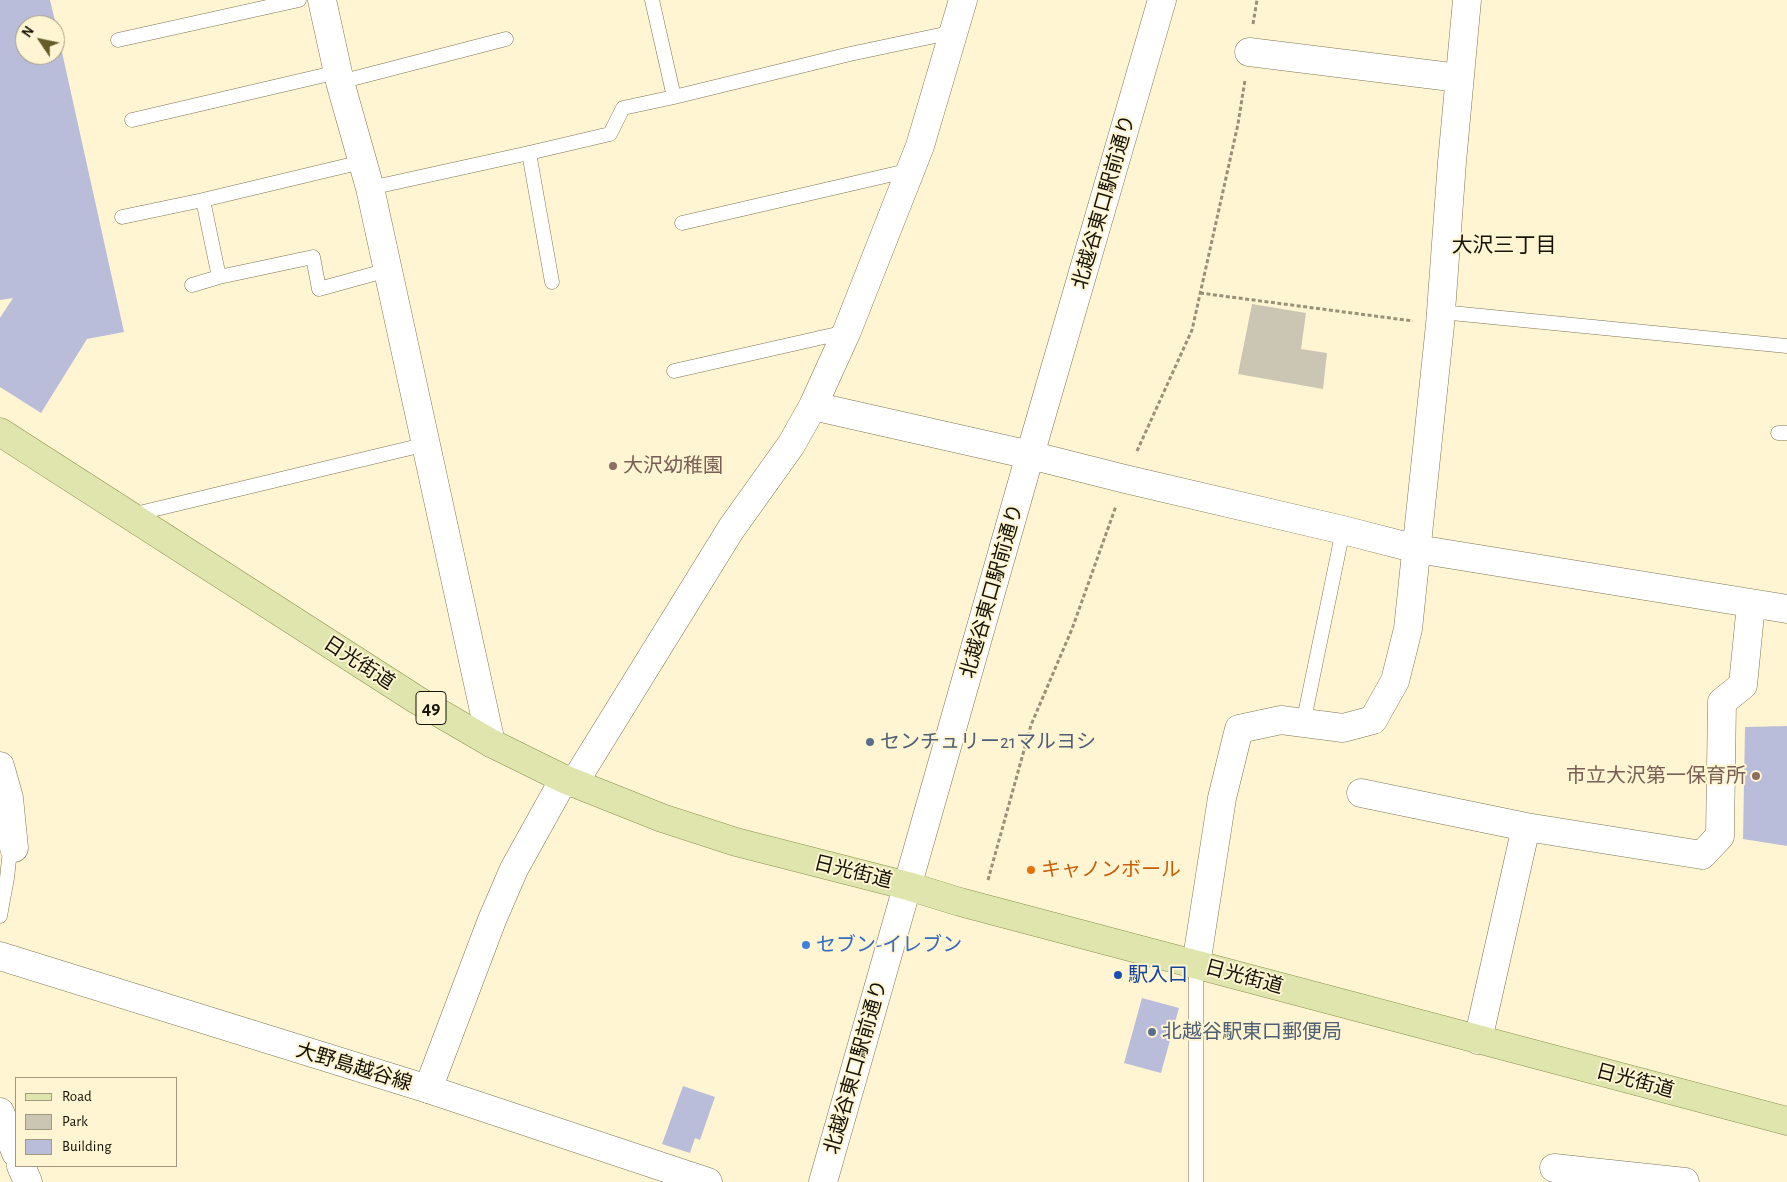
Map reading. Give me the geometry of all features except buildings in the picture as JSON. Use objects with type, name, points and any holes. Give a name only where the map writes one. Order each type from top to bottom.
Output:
[{"type":"main road","name":"日光街道","points":[[0,432],[409,695],[491,743],[569,781],[662,818],[736,842],[908,886],[960,902],[1787,1121]]},
{"type":"street","points":[[322,0],[339,77],[370,188],[491,743]]},
{"type":"street","points":[[428,1089],[492,920],[514,869],[731,529],[791,445],[813,406],[847,332],[920,146],[962,0]]},
{"type":"street","name":"北越谷東口駅前通り","points":[[823,1182],[1162,0]]},
{"type":"street","points":[[1196,965],[1222,798],[1239,729],[1281,720],[1343,728],[1373,720],[1395,681],[1408,629],[1440,318],[1459,78],[1468,0]]},
{"type":"street","points":[[1249,52],[1459,78]]},
{"type":"street","points":[[813,406],[1030,455],[1416,549],[1787,609]]},
{"type":"street","points":[[1361,793],[1526,827],[1702,855],[1720,836],[1722,702],[1742,685],[1751,604]]},
{"type":"street","points":[[0,766],[9,798],[14,848]]},
{"type":"street","points":[[1478,1040],[1526,827]]},
{"type":"street","name":"大野島越谷線","points":[[0,956],[428,1089],[708,1182]]},
{"type":"street","points":[[0,1112],[15,1150]]},
{"type":"street","points":[[21,1167],[28,1182]]},
{"type":"street","points":[[1554,1168],[1685,1182]]},
{"type":"lane","points":[[118,40],[299,0]]},
{"type":"lane","points":[[652,0],[674,97]]},
{"type":"lane","points":[[370,188],[610,134],[622,108],[850,54],[954,32]]},
{"type":"lane","points":[[132,120],[506,40]]},
{"type":"lane","points":[[529,153],[552,282]]},
{"type":"lane","points":[[122,217],[203,200],[362,162]]},
{"type":"lane","points":[[682,223],[911,170]]},
{"type":"lane","points":[[203,200],[219,277]]},
{"type":"lane","points":[[192,285],[219,277],[313,257],[319,289],[388,270]]},
{"type":"lane","points":[[1440,318],[1787,346]]},
{"type":"lane","points":[[674,371],[847,332]]},
{"type":"lane","points":[[130,516],[427,444]]},
{"type":"lane","points":[[1303,724],[1343,530]]},
{"type":"lane","points":[[0,916],[10,850],[14,848]]},
{"type":"lane","points":[[1196,965],[1196,1182]]},
{"type":"path","points":[[987,881],[1031,725],[1072,629],[1125,479],[1192,330],[1238,124],[1257,0]]},
{"type":"path","points":[[1200,292],[1440,318]]},
{"type":"green space","points":[[1252,304],[1306,313],[1301,349],[1327,353],[1323,389],[1238,374]]},
{"type":"place","name":"大沢幼稚園","points":[[613,466]]},
{"type":"place","name":"センチュリー21マルヨシ","points":[[870,742]]},
{"type":"place","name":"市立大沢第一保育所","points":[[1756,776]]},
{"type":"place","name":"キャノンボール","points":[[1031,870]]},
{"type":"place","name":"セブン-イレブン","points":[[806,945]]},
{"type":"place","name":"駅入口","points":[[1118,975]]},
{"type":"place","name":"北越谷駅東口郵便局","points":[[1152,1032]]},
{"type":"district","name":"大沢三丁目","points":[[1504,246]]}]
